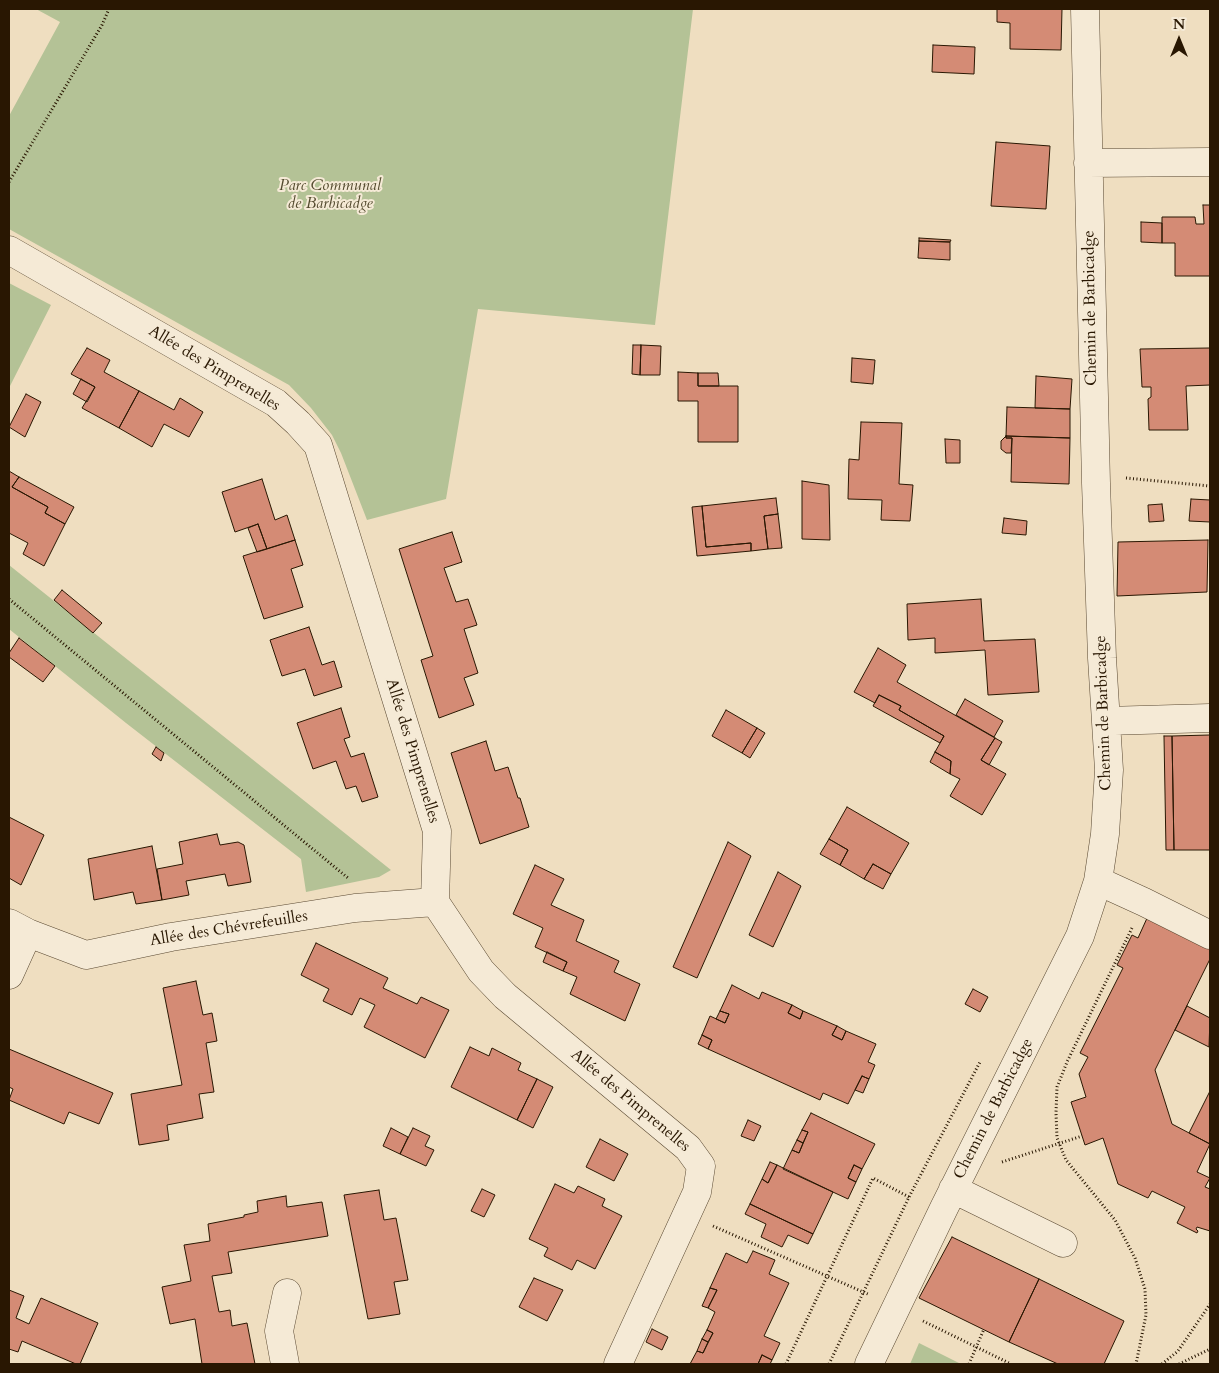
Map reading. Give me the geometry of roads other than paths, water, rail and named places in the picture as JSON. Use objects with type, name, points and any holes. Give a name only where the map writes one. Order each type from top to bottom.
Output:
[{"type":"street","name":"Chemin de Barbicadge","points":[[869,1364],[895,1307],[1080,936],[1098,881],[1107,806],[1109,770],[1096,483],[1085,9]]},
{"type":"street","points":[[1088,164],[1210,162]]},
{"type":"street","name":"Allée des Pimprenelles","points":[[9,250],[276,403],[318,445],[436,831],[435,902],[481,971],[505,996],[688,1148],[701,1166],[697,1192],[618,1364]]},
{"type":"street","points":[[1106,721],[1210,718]]},
{"type":"street","points":[[1098,881],[1210,935]]},
{"type":"street","name":"Allée des Chévrefeuilles","points":[[18,928],[86,955],[172,938],[355,908],[435,902]]},
{"type":"street","points":[[9,976],[18,928]]},
{"type":"street","points":[[957,1182],[1063,1243]]},
{"type":"street","points":[[285,1364],[280,1331],[287,1293]]},
{"type":"park label","name":"Parc Communal de Barbicadge","points":[[330,195]]}]
